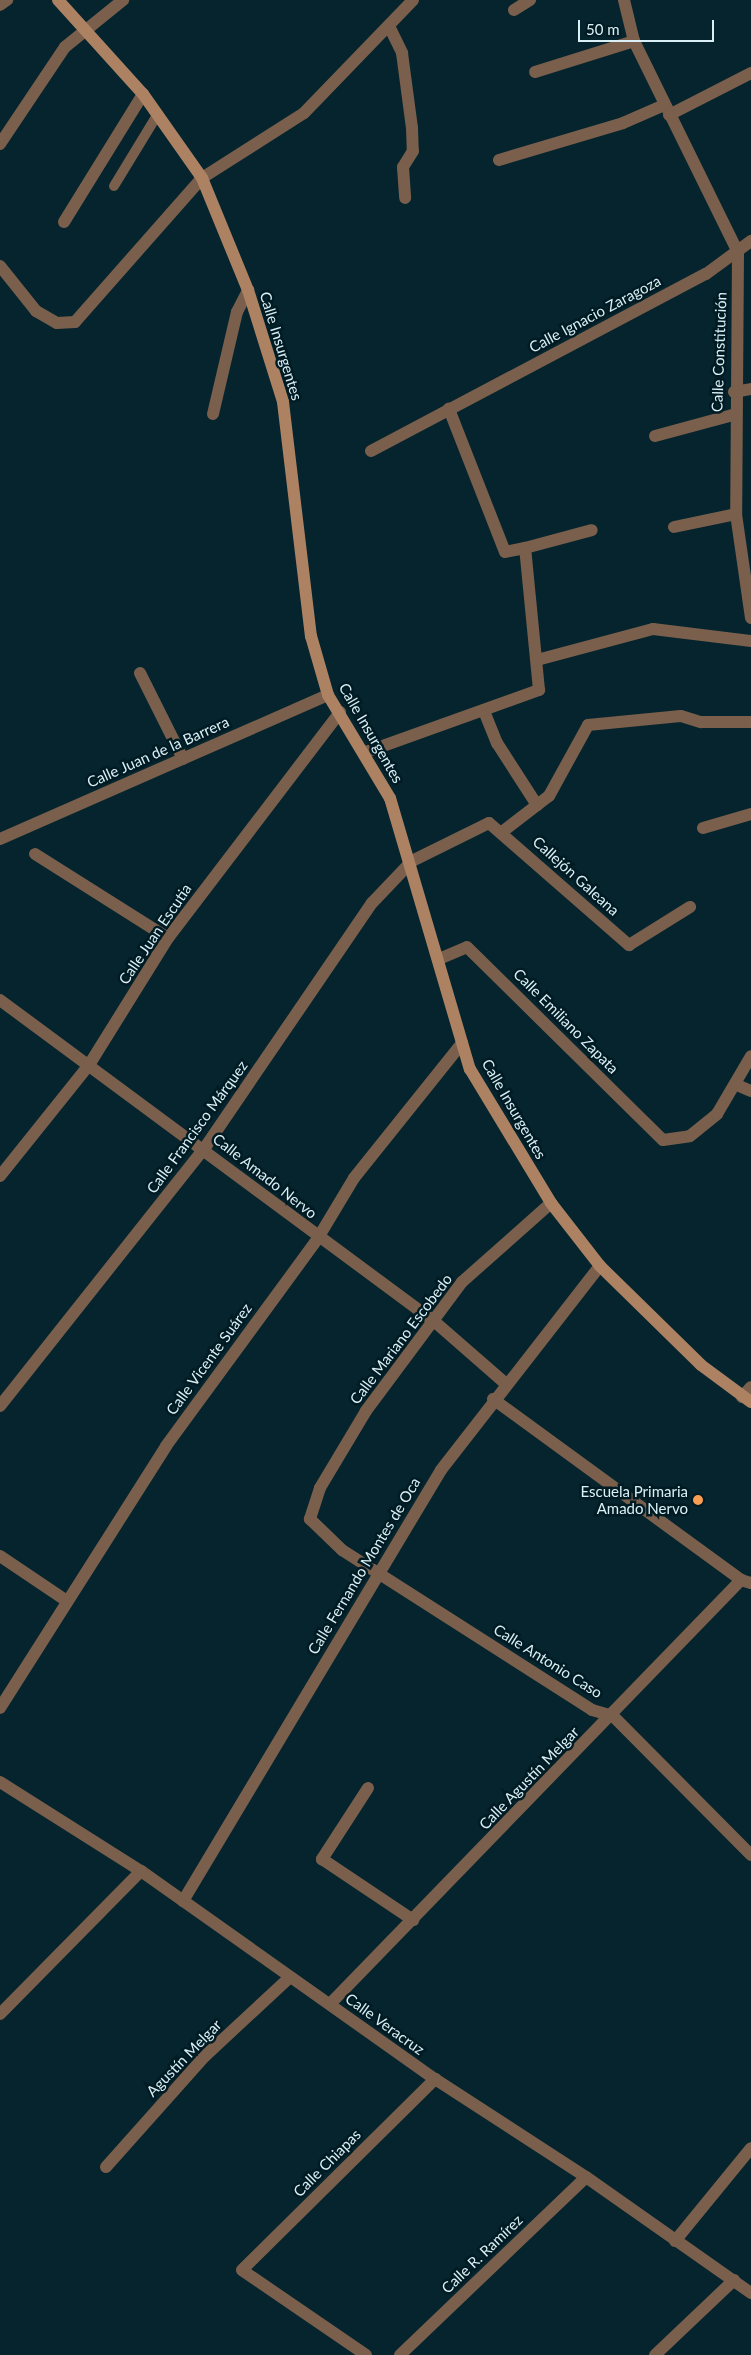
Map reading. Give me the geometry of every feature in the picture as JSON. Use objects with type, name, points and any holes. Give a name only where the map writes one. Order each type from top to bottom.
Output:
[{"type":"main road","name":"Calle Insurgentes","points":[[58,0],[143,94],[156,117],[202,178],[248,290],[283,402],[310,636],[328,695],[366,752],[390,798],[412,861],[470,1069],[551,1203],[600,1266],[701,1365],[747,1400]]},
{"type":"street","points":[[0,5],[6,0]]},
{"type":"street","points":[[0,144],[65,47],[123,0]]},
{"type":"street","points":[[0,266],[36,311],[67,325],[102,294],[202,178],[304,113],[413,0]]},
{"type":"street","points":[[514,10],[530,0]]},
{"type":"street","name":"Calle Constitución","points":[[624,0],[634,42],[666,110],[738,252],[733,415],[736,514],[751,618]]},
{"type":"street","points":[[389,26],[402,53],[412,128],[413,150],[403,167],[405,198]]},
{"type":"street","points":[[535,72],[634,42]]},
{"type":"street","points":[[499,160],[666,110],[751,73]]},
{"type":"street","points":[[64,222],[143,94]]},
{"type":"street","name":"Calle Ignacio Zaragoza","points":[[371,451],[706,274],[751,241]]},
{"type":"street","points":[[213,414],[236,312],[248,290]]},
{"type":"street","points":[[734,392],[751,389]]},
{"type":"street","points":[[449,409],[505,552],[592,530]]},
{"type":"street","points":[[656,436],[733,415]]},
{"type":"street","points":[[674,527],[736,514]]},
{"type":"street","points":[[366,752],[539,690],[525,548]]},
{"type":"street","points":[[537,660],[653,629],[751,641]]},
{"type":"street","points":[[140,673],[184,758]]},
{"type":"street","name":"Calle Juan de la Barrera","points":[[0,839],[328,695]]},
{"type":"street","points":[[484,711],[497,743],[537,805]]},
{"type":"street","name":"Calle Juan Escutia","points":[[0,1176],[89,1065],[168,938],[340,712]]},
{"type":"street","points":[[412,861],[489,823],[502,832],[549,796],[588,726],[681,716],[702,722],[751,722]]},
{"type":"street","points":[[703,828],[751,814]]},
{"type":"street","name":"Callejón Galeana","points":[[502,832],[628,944],[690,907]]},
{"type":"street","points":[[35,854],[168,938]]},
{"type":"street","name":"Calle Francisco Márquez","points":[[0,1406],[204,1149],[372,904],[412,861]]},
{"type":"street","name":"Calle Emiliano Zapata","points":[[439,959],[468,947],[663,1140],[690,1136],[717,1114],[738,1085]]},
{"type":"street","name":"Calle Amado Nervo","points":[[0,1000],[204,1149],[318,1238],[435,1322],[505,1383]]},
{"type":"street","name":"Calle Vicente Suárez","points":[[0,1708],[166,1446],[318,1238],[354,1178],[462,1043]]},
{"type":"street","points":[[751,1056],[738,1085],[751,1091]]},
{"type":"street","name":"Calle Mariano Escobedo","points":[[310,1519],[320,1488],[366,1412],[435,1322],[462,1282],[551,1203]]},
{"type":"street","name":"Calle Fernando Montes de Oca","points":[[183,1901],[378,1572],[441,1470],[505,1383],[600,1266]]},
{"type":"street","points":[[747,1400],[751,1387]]},
{"type":"street","points":[[493,1399],[746,1581]]},
{"type":"street","name":"Calle Antonio Caso","points":[[310,1519],[342,1550],[592,1710],[613,1716],[751,1855]]},
{"type":"street","points":[[0,1556],[67,1601]]},
{"type":"street","name":"Calle Agustín Melgar","points":[[330,2004],[746,1581]]},
{"type":"street","name":"Calle Veracruz","points":[[0,1782],[141,1872],[435,2079],[586,2176],[751,2293]]},
{"type":"street","points":[[368,1788],[322,1859],[413,1920]]},
{"type":"street","points":[[0,2014],[141,1872]]},
{"type":"street","name":"Agustín Melgar","points":[[106,2167],[205,2056],[290,1977]]},
{"type":"street","name":"Calle Chiapas","points":[[366,2355],[242,2270],[435,2079]]},
{"type":"street","points":[[676,2241],[751,2148]]},
{"type":"street","name":"Calle R. Ramírez","points":[[400,2355],[586,2176]]},
{"type":"street","points":[[655,2355],[734,2280]]},
{"type":"lane","points":[[114,186],[156,117]]},
{"type":"place","name":"Escuela Primaria Amado Nervo","points":[[698,1500]]}]
